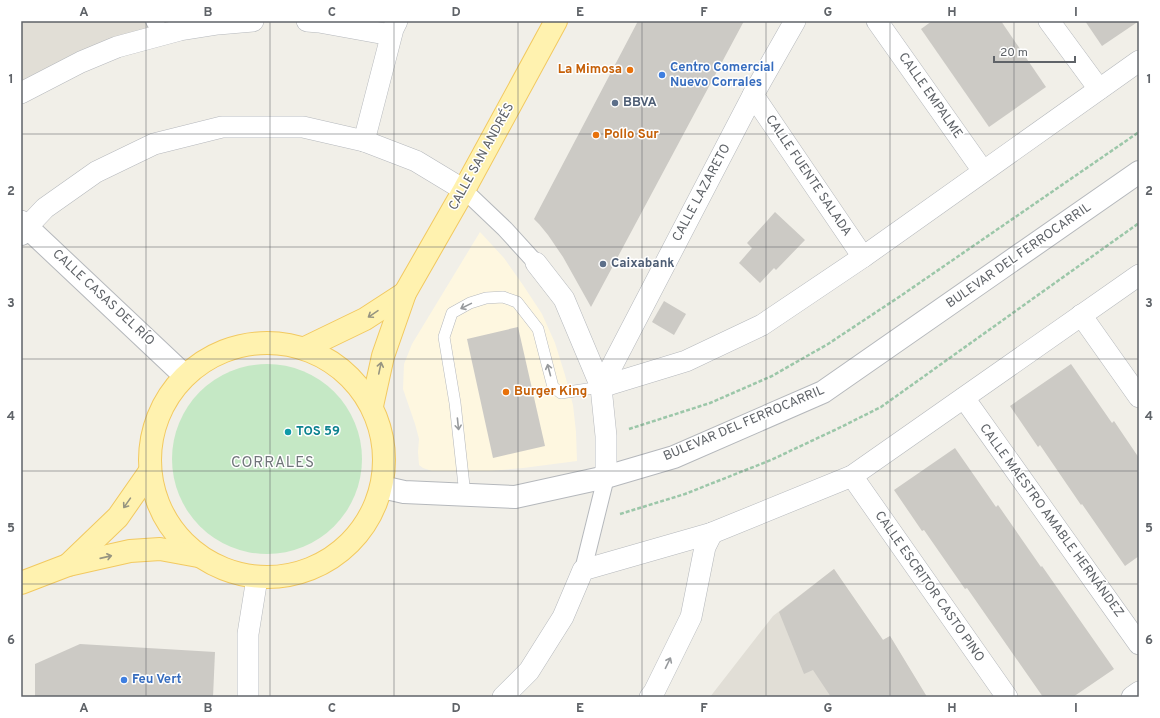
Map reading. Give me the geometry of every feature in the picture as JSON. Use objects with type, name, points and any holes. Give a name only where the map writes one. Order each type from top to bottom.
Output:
[{"type":"main road","name":"CALLE SAN ANDRÉS","points":[[372,406],[383,356],[405,292],[464,190],[556,21]]},
{"type":"main road","name":"CALLE SAN ANDRÉS","points":[[305,348],[365,319],[405,292]]},
{"type":"main road","points":[[273,342],[305,348],[332,362],[355,382],[372,406],[383,435],[385,465],[382,487],[362,531],[333,559],[297,575],[257,578],[226,571],[198,556],[174,533],[158,504],[150,471],[152,436],[164,403],[184,375],[210,356],[241,344],[273,342]]},
{"type":"main road","points":[[68,565],[118,517],[150,471]]},
{"type":"main road","points":[[21,583],[68,565],[130,551],[160,549],[198,556]]},
{"type":"street","points":[[21,93],[81,62],[158,28],[180,30],[218,24],[253,21]]},
{"type":"street","points":[[307,21],[394,28],[364,141]]},
{"type":"street","name":"CALLE LAZARETO","points":[[601,387],[753,95],[795,21]]},
{"type":"street","name":"CALLE EMPALME","points":[[877,21],[983,171]]},
{"type":"street","points":[[1049,21],[1099,89]]},
{"type":"street","points":[[601,387],[686,361],[762,324],[863,257],[1139,61]]},
{"type":"street","name":"CALLE FUENTE SALADA","points":[[753,95],[863,257]]},
{"type":"street","points":[[23,227],[45,208],[96,172],[154,144],[222,127],[303,127],[364,141],[416,161],[464,190],[505,229],[536,263],[564,299],[601,387],[606,436],[606,476],[583,570],[563,617],[529,671],[503,697]]},
{"type":"street","name":"BULEVAR DEL FERROCARRIL","points":[[382,487],[404,492],[515,497],[606,476],[674,457],[824,392],[1139,172]]},
{"type":"street","name":"CALLE CASAS DEL RÍO","points":[[23,227],[184,375]]},
{"type":"street","points":[[583,570],[712,533],[852,476],[1139,275]]},
{"type":"street","points":[[1081,315],[1139,397]]},
{"type":"street","name":"CALLE MAESTRO AMABLE HERNÁNDEZ","points":[[964,398],[1139,644]]},
{"type":"street","name":"CALLE ESCRITOR CASTO PINO","points":[[852,476],[1007,697]]},
{"type":"street","points":[[650,697],[654,692],[691,617],[705,546],[712,533]]},
{"type":"street","points":[[248,697],[248,634],[257,578]]},
{"type":"street","points":[[1132,697],[1139,692]]},
{"type":"lane","points":[[465,495],[456,403],[444,337],[452,313],[470,303],[486,298],[503,297],[517,302],[538,330],[553,387],[561,393],[601,387]]},
{"type":"path","points":[[606,436],[710,403],[772,376],[828,344],[899,297],[1139,132]]},
{"type":"path","points":[[595,521],[685,494],[771,460],[881,407],[1139,223]]},
{"type":"shaded area","points":[[21,21],[154,21],[163,35],[21,93]]},
{"type":"shaded area","name":"Burger King","points":[[480,232],[504,258],[523,285],[542,314],[555,343],[573,405],[577,461],[489,471],[432,471],[419,465],[419,439],[403,389],[404,364],[412,344]]},
{"type":"shaded area","points":[[834,569],[883,640],[890,636],[927,697],[710,697],[773,616]]},
{"type":"green space","points":[[258,364],[276,364],[295,368],[312,375],[334,392],[346,406],[355,423],[362,450],[362,468],[355,495],[346,512],[334,526],[312,543],[295,550],[276,554],[258,554],[239,550],[222,543],[200,526],[188,512],[176,487],[172,468],[172,450],[176,431],[183,414],[200,392],[214,380],[239,368]]},
{"type":"building","points":[[638,21],[744,21],[591,307],[563,257],[548,235],[534,219]]},
{"type":"building","points":[[932,21],[1001,21],[1046,87],[989,127],[921,29]]},
{"type":"building","points":[[1085,21],[1139,21],[1102,46]]},
{"type":"building","points":[[775,212],[805,240],[776,270],[774,268],[760,283],[739,263],[752,248],[747,243]]},
{"type":"building","points":[[664,301],[686,314],[674,335],[652,322]]},
{"type":"building","name":"Burger King","points":[[518,327],[545,446],[493,458],[467,339]]},
{"type":"building","points":[[1071,364],[1112,423],[1114,421],[1139,458],[1139,556],[1125,566],[1040,445],[1038,447],[1010,406]]},
{"type":"building","points":[[955,448],[996,507],[998,505],[1041,567],[1042,566],[1114,669],[1073,697],[1043,697],[967,588],[965,589],[894,490]]},
{"type":"building","points":[[834,569],[883,640],[890,636],[927,697],[831,697],[813,670],[804,674],[779,612]]},
{"type":"building","name":"Feu Vert","points":[[80,644],[215,652],[213,697],[35,697],[35,664]]},
{"type":"place","name":"La Mimosa","points":[[630,70]]},
{"type":"place","name":"Centro Comercial Nuevo Corrales","points":[[662,75]]},
{"type":"place","name":"BBVA","points":[[615,103]]},
{"type":"place","name":"Pollo Sur","points":[[596,135]]},
{"type":"place","name":"Caixabank","points":[[603,264]]},
{"type":"place","name":"Burger King","points":[[506,392]]},
{"type":"place","name":"TOS 59","points":[[288,432]]},
{"type":"place","name":"Feu Vert","points":[[124,680]]},
{"type":"district","name":"CORRALES","points":[[273,463]]}]
